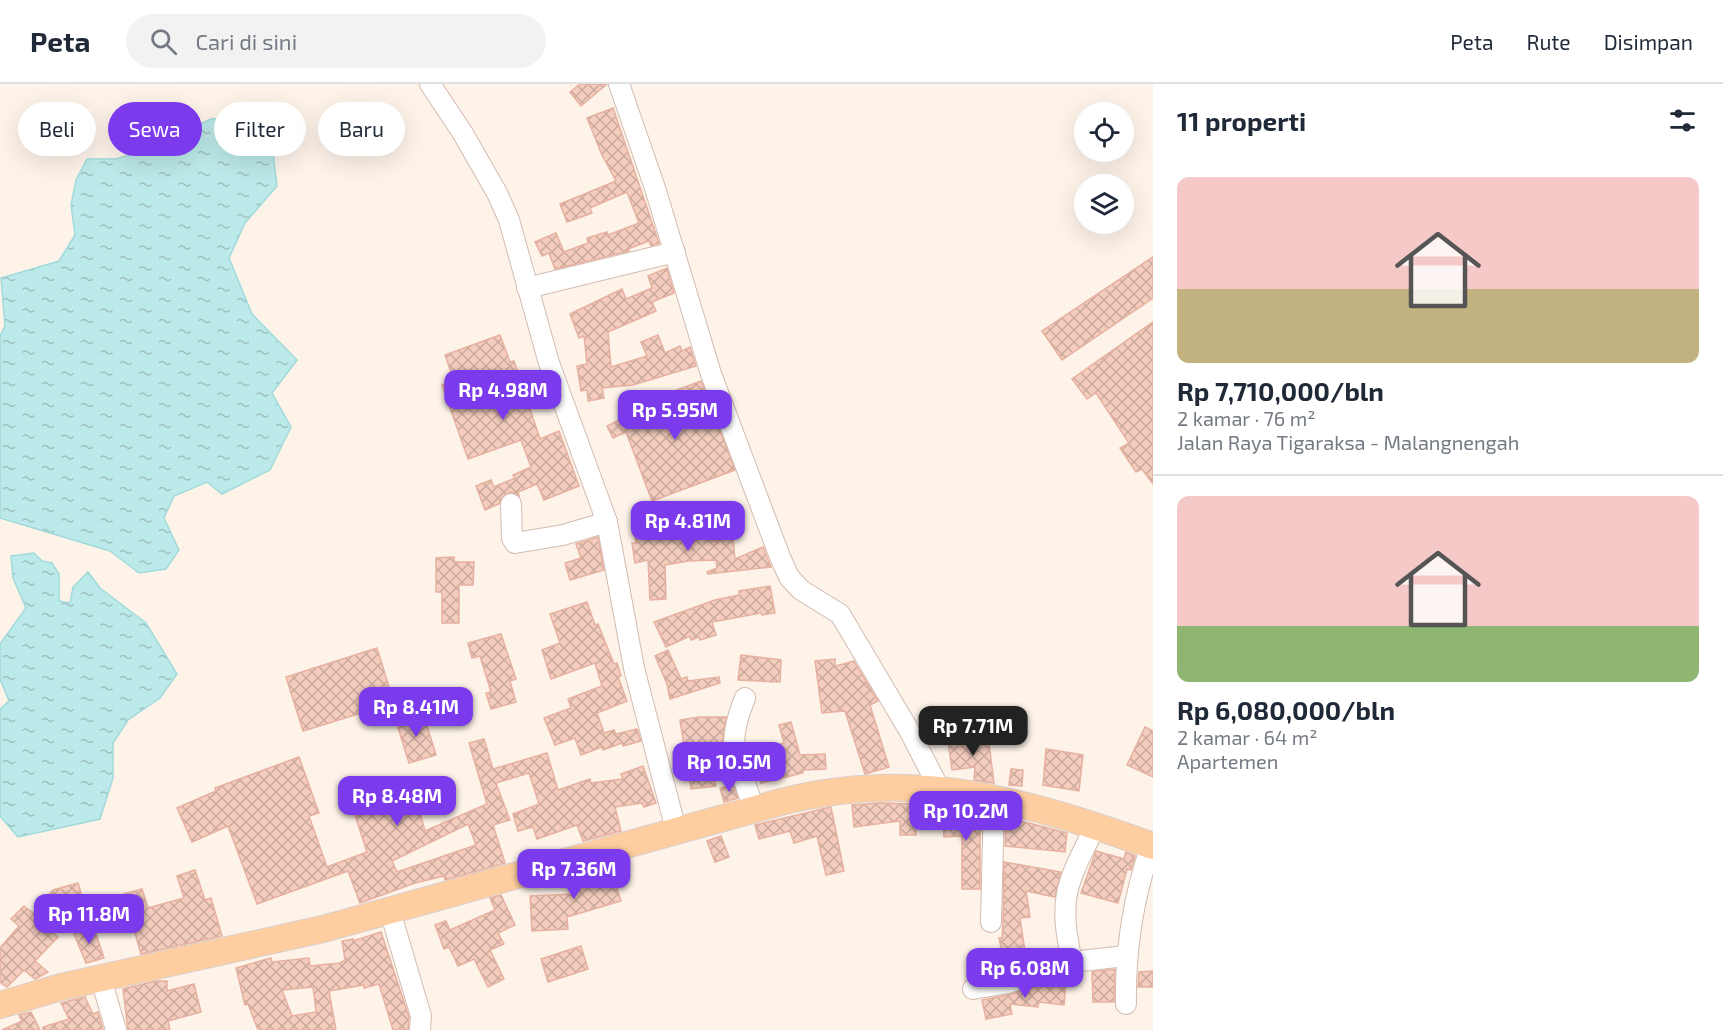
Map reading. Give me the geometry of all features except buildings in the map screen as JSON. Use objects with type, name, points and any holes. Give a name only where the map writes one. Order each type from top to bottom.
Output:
[{"type":"main road","points":[[0,1005],[26,996],[390,911],[676,830],[815,793],[853,787],[939,788],[994,798],[1048,810],[1152,846]]},
{"type":"street","points":[[430,84],[462,132],[497,193],[509,220],[526,288],[549,363],[607,522],[640,692],[676,830]]},
{"type":"street","points":[[619,84],[675,252],[711,374],[789,577],[801,590],[834,608],[846,622],[922,753],[939,788]]},
{"type":"street","points":[[526,288],[675,252]]},
{"type":"street","points":[[511,504],[512,538],[515,543],[563,535],[607,522]]},
{"type":"street","points":[[745,698],[732,741],[737,766],[754,810]]},
{"type":"street","points":[[992,922],[994,798]]},
{"type":"street","points":[[1072,962],[1063,913],[1065,890],[1095,827]]},
{"type":"street","points":[[1126,1004],[1125,956],[1132,930],[1134,901],[1152,846]]},
{"type":"street","points":[[390,911],[421,1016],[420,1030]]},
{"type":"street","points":[[973,989],[1008,983],[1072,962],[1125,956]]},
{"type":"street","points":[[101,979],[116,1030]]},
{"type":"water","points":[[214,119],[214,156],[273,156],[277,186],[245,223],[229,258],[252,314],[297,360],[272,393],[291,427],[270,470],[222,494],[207,482],[174,496],[164,518],[179,550],[166,569],[139,573],[110,551],[0,518],[0,336],[5,326],[1,278],[59,261],[75,235],[71,205],[76,180],[87,159],[116,159],[126,156],[202,156],[202,123]]},
{"type":"water","points":[[34,553],[42,561],[52,563],[59,574],[59,601],[70,603],[73,587],[88,572],[100,588],[146,623],[177,674],[160,698],[128,720],[113,743],[113,778],[100,819],[18,837],[0,816],[0,709],[9,701],[0,679],[0,644],[26,608],[13,578],[11,556]]}]
